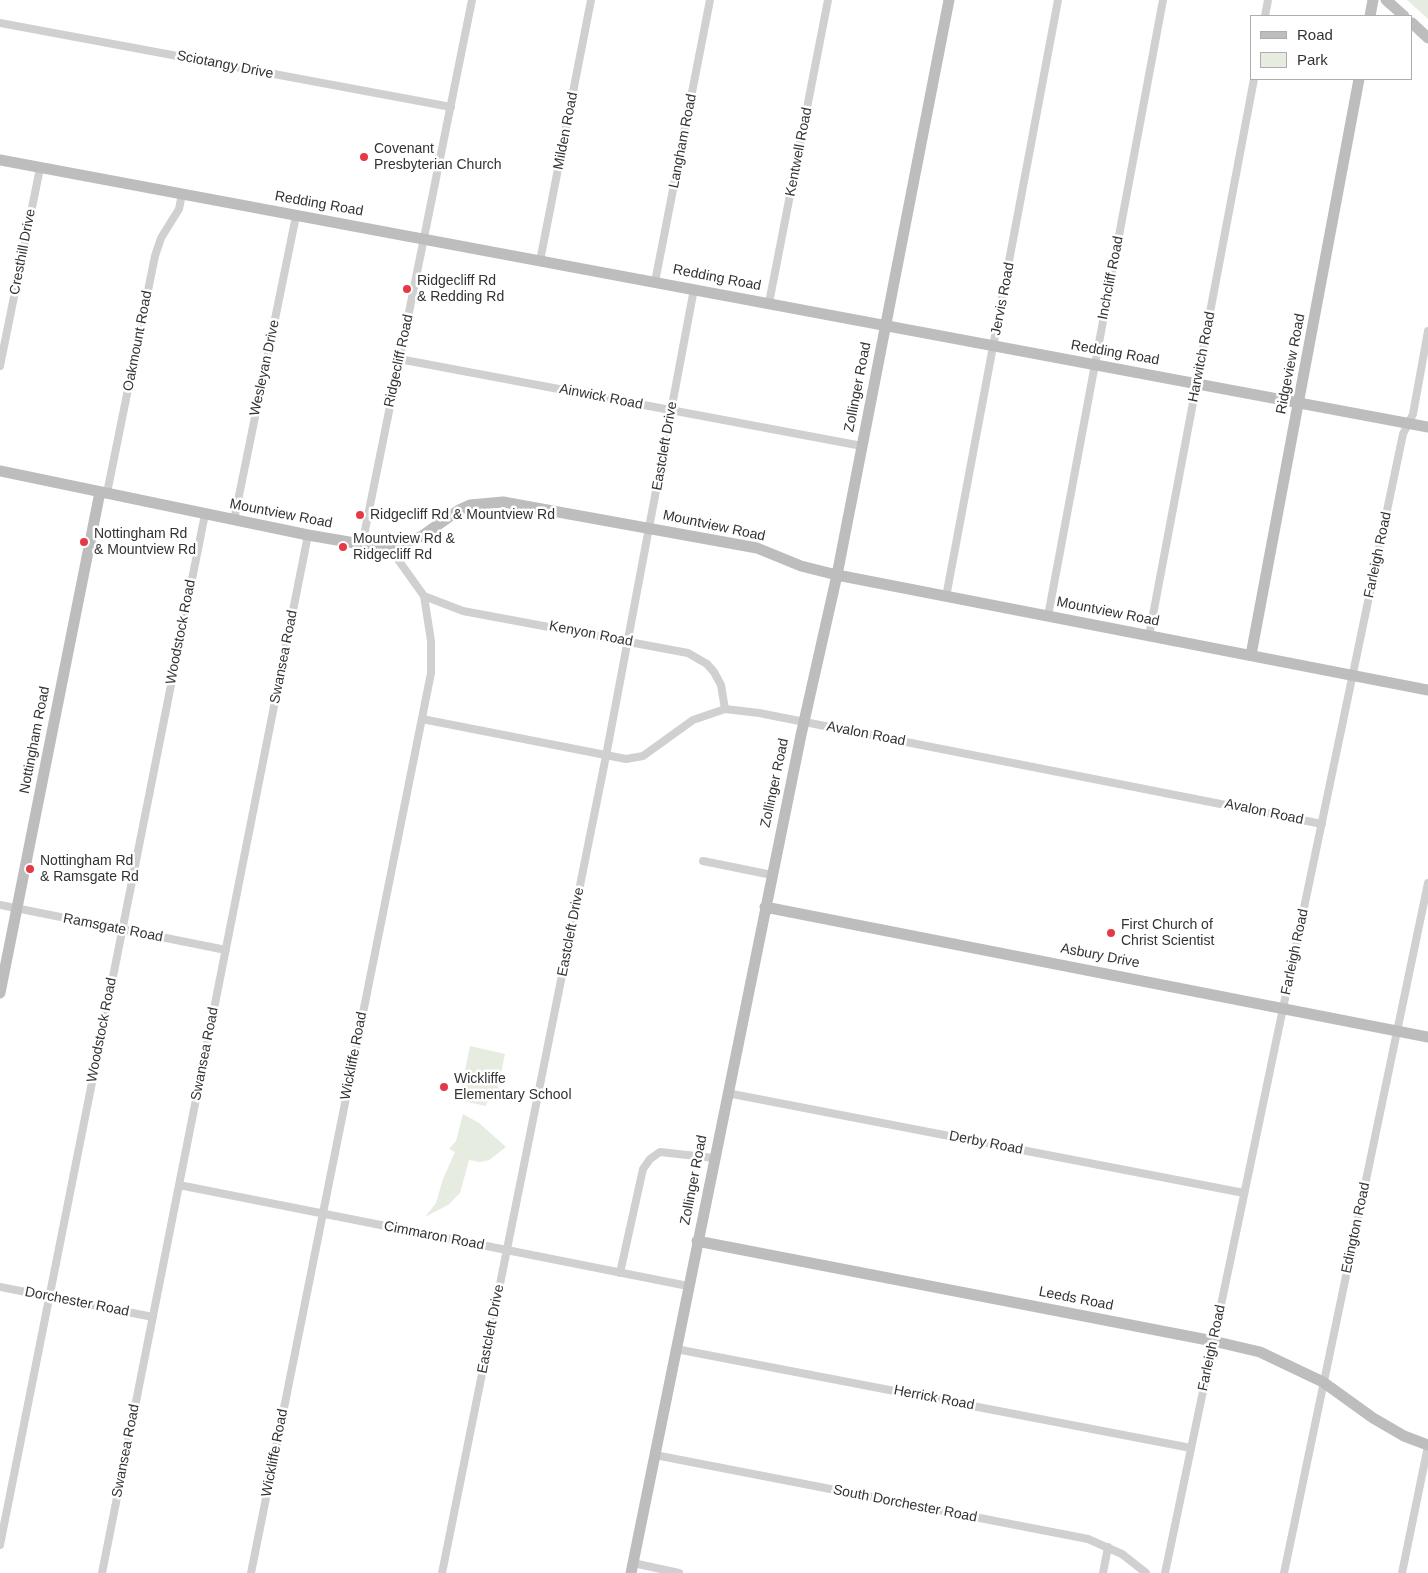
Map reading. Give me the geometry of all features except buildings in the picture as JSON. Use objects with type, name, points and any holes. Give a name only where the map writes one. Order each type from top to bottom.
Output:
[{"type":"street","name":"Ridgecliff Road","points":[[362,545],[472,0]]},
{"type":"street","name":"Milden Road","points":[[540,261],[591,0]]},
{"type":"street","name":"Langham Road","points":[[655,282],[710,0]]},
{"type":"street","name":"Kentwell Road","points":[[769,303],[828,0]]},
{"type":"street","name":"Zollinger Road","points":[[632,1568],[803,722],[837,575],[949,0]]},
{"type":"street","name":"Jervis Road","points":[[946,597],[1058,0]]},
{"type":"street","name":"Inchcliff Road","points":[[1048,616],[1163,0]]},
{"type":"street","points":[[1266,15],[1268,0]]},
{"type":"street","points":[[1370,15],[1373,0]]},
{"type":"street","points":[[1386,0],[1403,15]]},
{"type":"street","name":"Sciotangy Drive","points":[[0,23],[451,107]]},
{"type":"street","points":[[1413,24],[1428,38]]},
{"type":"street","name":"Harwitch Road","points":[[1149,636],[1254,80]]},
{"type":"street","name":"Ridgeview Road","points":[[1251,655],[1359,80]]},
{"type":"street","name":"Redding Road","points":[[0,160],[1428,427]]},
{"type":"street","name":"Cresthill Drive","points":[[0,366],[40,168]]},
{"type":"street","name":"Oakmount Road","points":[[104,493],[155,256],[161,238],[174,220],[182,194]]},
{"type":"street","name":"Wesleyan Drive","points":[[234,520],[296,216]]},
{"type":"street","name":"Eastcleft Drive","points":[[442,1573],[606,756],[694,289]]},
{"type":"street","name":"Farleigh Road","points":[[1165,1573],[1403,434],[1413,414],[1428,331]]},
{"type":"street","name":"Ainwick Road","points":[[399,359],[862,446]]},
{"type":"street","name":"Mountview Road","points":[[0,472],[308,535],[362,545],[392,547],[422,536],[459,510],[470,505],[494,502],[757,548],[801,566],[837,575],[1428,690]]},
{"type":"street","name":"Nottingham Road","points":[[0,993],[104,493]]},
{"type":"street","name":"Woodstock Road","points":[[0,1545],[205,514]]},
{"type":"street","name":"Swansea Road","points":[[102,1573],[308,535]]},
{"type":"street","name":"Wickliffe Road","points":[[251,1573],[422,719],[432,659],[429,618],[424,596],[399,561],[392,547]]},
{"type":"street","name":"Kenyon Road","points":[[424,596],[463,611],[688,653],[707,664],[721,685],[725,709]]},
{"type":"street","name":"Avalon Road","points":[[422,719],[626,759],[643,756],[693,720],[725,709],[759,713],[1322,824]]},
{"type":"street","points":[[703,861],[772,875]]},
{"type":"street","name":"Edington Road","points":[[1284,1573],[1428,883]]},
{"type":"street","name":"Ramsgate Road","points":[[0,905],[226,950]]},
{"type":"street","name":"Asbury Drive","points":[[765,907],[1284,1007],[1428,1037]]},
{"type":"street","name":"Derby Road","points":[[727,1093],[1244,1193]]},
{"type":"street","points":[[620,1273],[643,1169],[650,1159],[660,1152],[676,1152],[714,1158]]},
{"type":"street","name":"Cimmaron Road","points":[[179,1185],[688,1286]]},
{"type":"street","name":"Leeds Road","points":[[697,1241],[1214,1341],[1260,1352],[1324,1382],[1373,1418],[1404,1436],[1428,1445]]},
{"type":"street","name":"Dorchester Road","points":[[0,1287],[153,1318]]},
{"type":"street","name":"Herrick Road","points":[[676,1348],[1191,1448]]},
{"type":"street","points":[[1402,1573],[1428,1445]]},
{"type":"street","name":"South Dorchester Road","points":[[655,1456],[1072,1536],[1108,1547],[1122,1554],[1146,1573]]},
{"type":"street","points":[[1103,1573],[1108,1547]]},
{"type":"street","points":[[632,1568],[680,1573]]},
{"type":"green space","points":[[1407,0],[1428,0],[1428,19]]},
{"type":"green space","points":[[470,1046],[505,1054],[496,1096],[487,1102],[486,1106],[459,1100]]},
{"type":"green space","points":[[463,1114],[479,1123],[506,1147],[489,1160],[480,1162],[469,1160],[460,1193],[448,1205],[425,1217],[436,1203],[443,1179],[455,1152],[449,1149],[456,1141]]},
{"type":"place","name":"Covenant Presbyterian Church","points":[[364,157]]},
{"type":"place","name":"Ridgecliff Rd & Redding Rd","points":[[407,289]]},
{"type":"place","name":"Ridgecliff Rd & Mountview Rd","points":[[360,515]]},
{"type":"place","name":"Nottingham Rd & Mountview Rd","points":[[84,542]]},
{"type":"place","name":"Mountview Rd & Ridgecliff Rd","points":[[343,547]]},
{"type":"place","name":"Nottingham Rd & Ramsgate Rd","points":[[30,869]]},
{"type":"place","name":"First Church of Christ Scientist","points":[[1111,933]]},
{"type":"place","name":"Wickliffe Elementary School","points":[[444,1087]]}]
